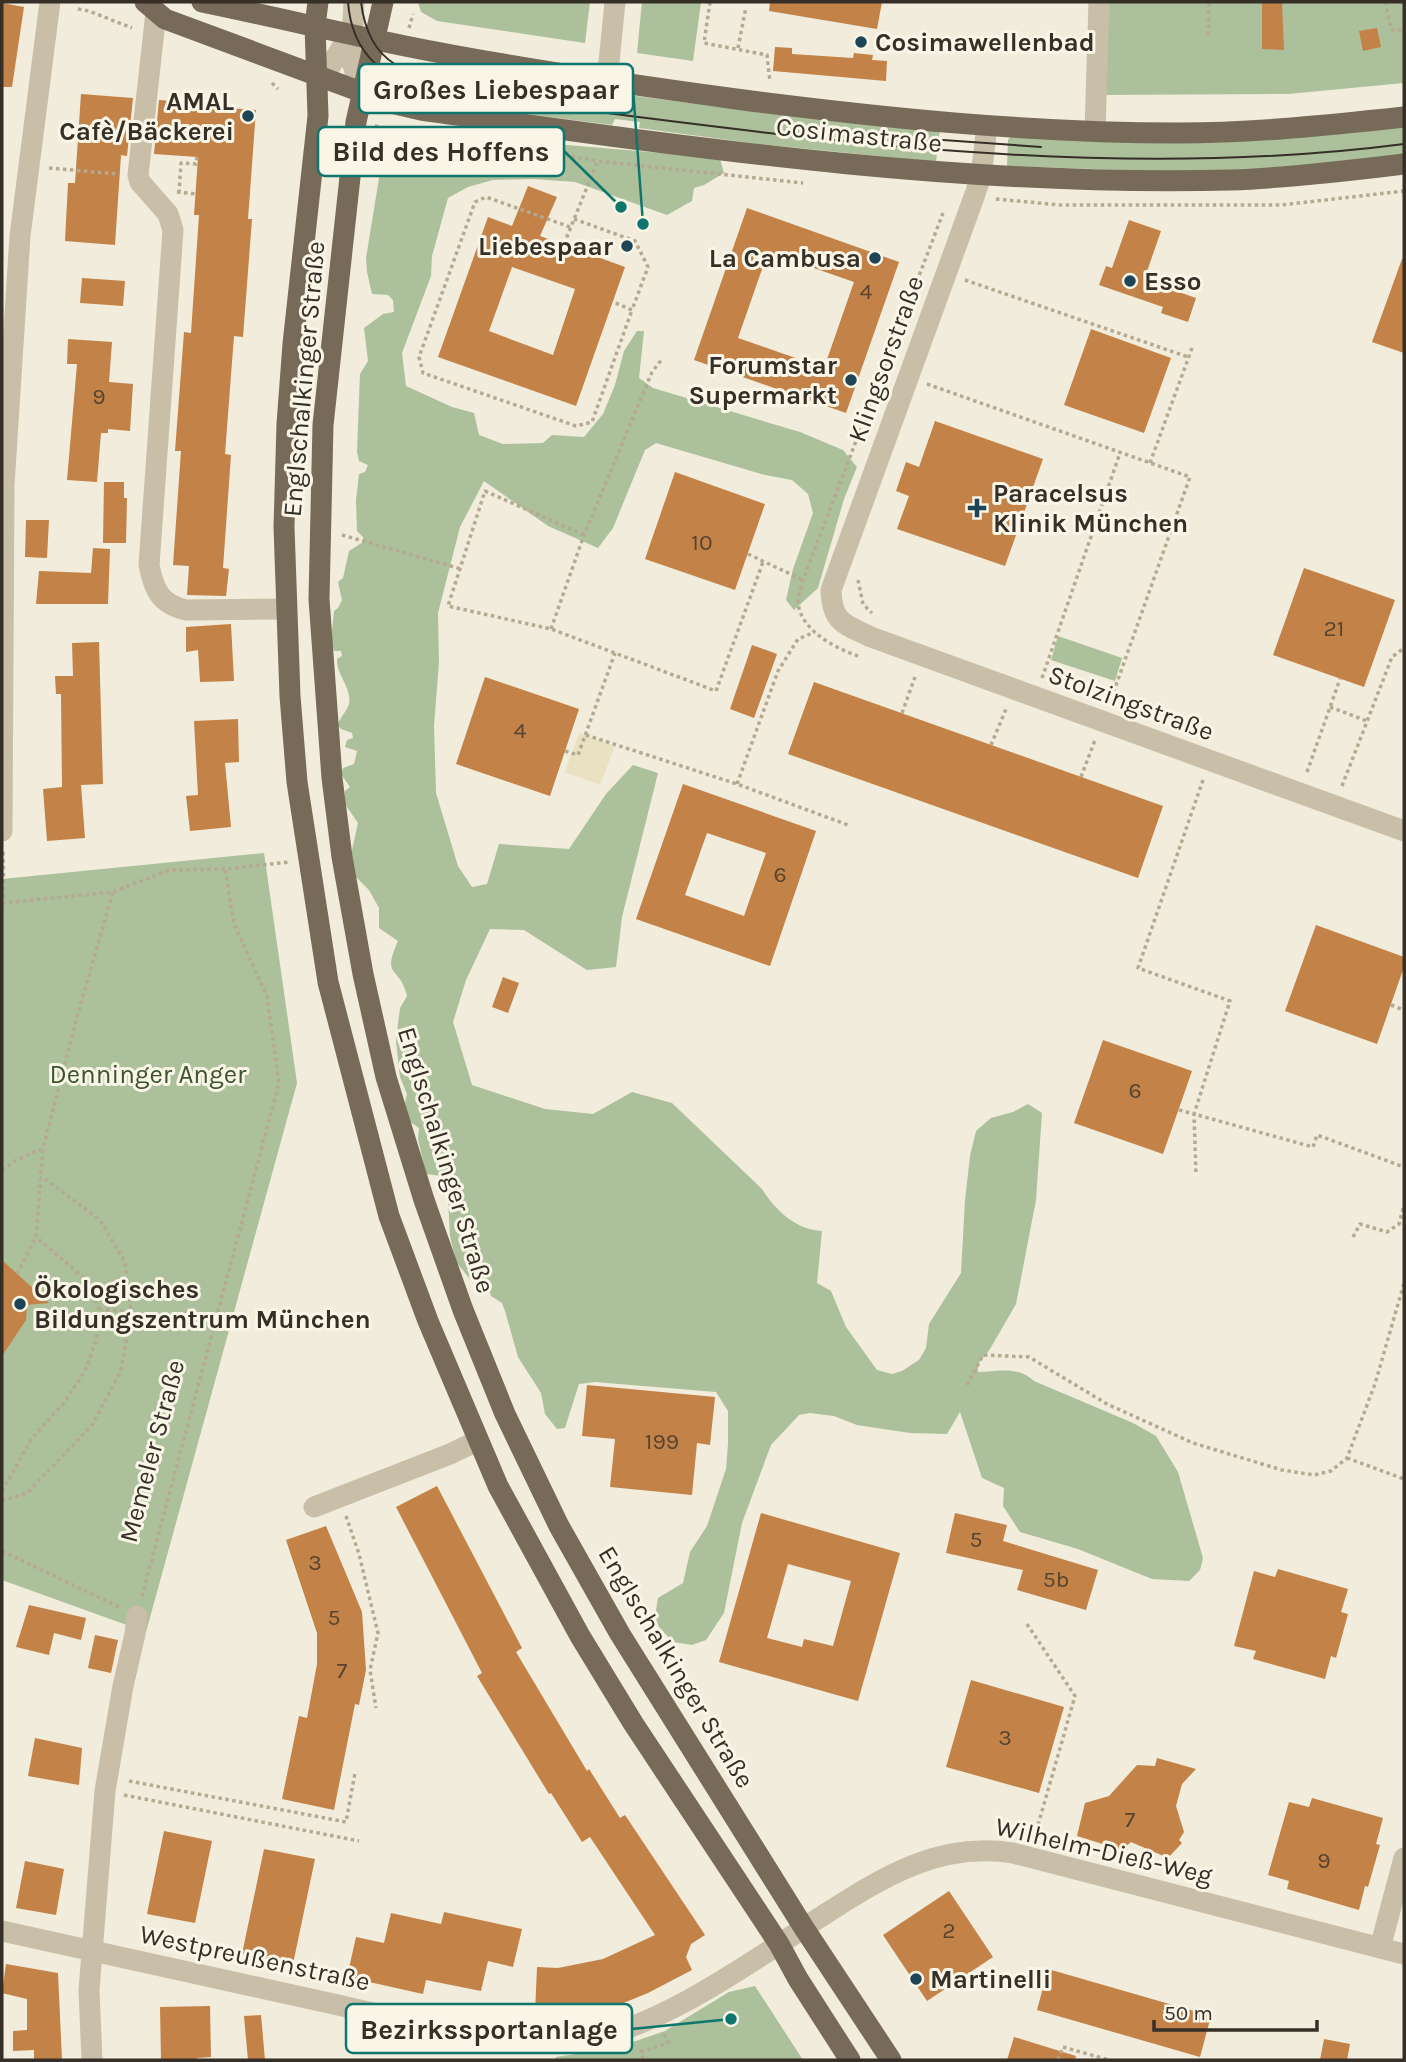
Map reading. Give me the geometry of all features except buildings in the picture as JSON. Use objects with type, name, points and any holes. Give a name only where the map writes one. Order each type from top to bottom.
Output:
[{"type":"main road","name":"Cosimastraße","points":[[202,2],[405,46],[607,82],[852,114],[987,126],[1182,133],[1278,129],[1404,117]]},
{"type":"main road","name":"Englschalkinger Straße","points":[[317,2],[315,26],[318,116],[286,424],[285,609],[297,782],[328,982],[389,1216],[477,1441],[498,1486],[580,1636],[633,1723],[779,1944],[850,2060]]},
{"type":"main road","name":"Englschalkinger Straße","points":[[383,2],[353,146],[323,425],[319,599],[332,778],[342,857],[363,974],[386,1077],[463,1310],[505,1415],[559,1526],[620,1634],[804,1928],[891,2060]]},
{"type":"main road","name":"Cosimastraße","points":[[151,7],[165,19],[391,103],[421,110],[698,147],[981,176],[1154,181],[1231,180],[1404,164]]},
{"type":"street","points":[[2,831],[3,485],[11,234],[29,167],[50,2]]},
{"type":"street","points":[[354,2],[350,33],[351,59],[362,93]]},
{"type":"street","points":[[607,82],[615,2]]},
{"type":"street","points":[[1095,131],[1099,2]]},
{"type":"street","points":[[151,7],[138,175],[167,214],[173,230],[149,565],[153,585],[161,599],[172,607],[186,610],[285,609]]},
{"type":"street","points":[[317,75],[330,67],[350,33]]},
{"type":"street","name":"Klingsorstraße","points":[[836,615],[831,590],[981,176],[987,126]]},
{"type":"street","name":"Stolzingstraße","points":[[836,615],[871,637],[1404,831]]},
{"type":"street","points":[[314,1507],[477,1441]]},
{"type":"street","points":[[92,2060],[89,1990],[106,1784],[137,1616]]},
{"type":"street","name":"Wilhelm-Dieß-Weg","points":[[804,1928],[883,1878],[918,1862],[966,1851],[989,1850],[1029,1857],[1404,1954]]},
{"type":"street","points":[[1380,1948],[1404,1858]]},
{"type":"street","name":"Westpreußenstraße","points":[[2,1931],[461,2033],[547,2043],[582,2041],[633,2027],[723,1979],[804,1928]]},
{"type":"path","points":[[710,2],[704,43],[767,55],[770,82]]},
{"type":"path","points":[[1208,35],[1209,2]]},
{"type":"path","points":[[1385,2],[1391,29],[1404,29]]},
{"type":"path","points":[[738,48],[746,7]]},
{"type":"path","points":[[385,128],[413,14]]},
{"type":"path","points":[[746,57],[747,50]]},
{"type":"path","points":[[564,244],[608,135]]},
{"type":"path","points":[[179,192],[181,163],[196,164],[197,157]]},
{"type":"path","points":[[29,167],[138,175]]},
{"type":"path","points":[[570,227],[486,197],[475,202],[419,358],[424,373],[576,426],[592,422],[649,267],[635,241],[573,219]]},
{"type":"path","points":[[815,632],[798,603],[803,580],[945,208]]},
{"type":"path","points":[[964,279],[1188,357]]},
{"type":"path","points":[[612,302],[632,310]]},
{"type":"path","points":[[1150,463],[1192,348]]},
{"type":"path","points":[[551,629],[584,536],[652,372],[663,358]]},
{"type":"path","points":[[925,384],[1190,477],[1111,702]]},
{"type":"path","points":[[1042,678],[1120,453]]},
{"type":"path","points":[[584,536],[485,491],[448,606],[551,629],[716,691],[763,562]]},
{"type":"path","points":[[319,531],[362,539],[461,569]]},
{"type":"path","points":[[748,554],[803,580]]},
{"type":"path","points":[[737,784],[778,671],[799,639],[815,632],[836,615]]},
{"type":"path","points":[[1335,805],[1392,657],[1404,648]]},
{"type":"path","points":[[565,751],[578,755],[615,653]]},
{"type":"path","points":[[902,713],[915,677]]},
{"type":"path","points":[[1300,792],[1340,679]]},
{"type":"path","points":[[1330,707],[1367,721]]},
{"type":"path","points":[[990,745],[1006,709]]},
{"type":"path","points":[[586,735],[737,784],[848,825]]},
{"type":"path","points":[[1080,777],[1096,740]]},
{"type":"path","points":[[1196,1174],[1194,1114],[1230,1001],[1138,968],[1208,761]]},
{"type":"path","points":[[2,831],[3,902],[113,892],[169,870],[225,869],[308,860]]},
{"type":"path","name":"Memeler Straße","points":[[137,1616],[279,1083],[267,996],[234,924],[225,869]]},
{"type":"path","points":[[17,1274],[36,1237],[43,1148],[113,892]]},
{"type":"path","points":[[1391,1005],[1404,1010]]},
{"type":"path","points":[[1179,1110],[1313,1147],[1317,1135],[1404,1167]]},
{"type":"path","points":[[2,1170],[43,1148]]},
{"type":"path","points":[[2,1501],[27,1493],[93,1424],[121,1370],[131,1312],[125,1262],[100,1220],[41,1176]]},
{"type":"path","points":[[1353,1237],[1360,1224],[1387,1232],[1399,1224],[1404,1205]]},
{"type":"path","points":[[2,1491],[32,1438],[64,1403],[85,1371],[96,1341],[99,1309],[83,1278],[36,1237]]},
{"type":"path","points":[[967,1385],[982,1355],[1030,1357],[1107,1404],[1193,1443],[1282,1470],[1314,1475],[1331,1471],[1348,1458],[1375,1384],[1404,1283]]},
{"type":"path","points":[[99,1309],[131,1312]]},
{"type":"path","points":[[1348,1458],[1404,1479]]},
{"type":"path","points":[[339,1498],[359,1554],[378,1633],[370,1670],[376,1708]]},
{"type":"path","points":[[2,1551],[137,1616]]},
{"type":"path","points":[[1027,1624],[1075,1696],[1029,1857]]},
{"type":"path","points":[[106,1784],[346,1822],[355,1773]]},
{"type":"path","points":[[106,1784],[359,1841]]},
{"type":"path","points":[[643,2059],[641,2052],[666,2044]]},
{"type":"path","points":[[1058,2060],[1063,2047],[1110,2060]]},
{"type":"green space","points":[[418,2],[590,2],[585,43],[437,21],[421,12]]},
{"type":"green space","points":[[642,2],[701,2],[693,61],[637,53]]},
{"type":"green space","points":[[1102,2],[1404,2],[1404,83],[1288,94],[1099,95]]},
{"type":"green space","points":[[448,71],[780,115],[940,129],[936,162],[759,144],[639,128],[640,122],[615,119],[612,125],[430,102],[435,76],[446,77]]},
{"type":"green space","points":[[1404,125],[1404,159],[1210,173],[1007,166],[1008,140],[1012,134]]},
{"type":"green space","points":[[402,139],[478,149],[494,148],[508,140],[697,156],[720,159],[724,173],[694,188],[692,201],[667,215],[575,182],[493,180],[468,187],[448,198],[432,256],[431,276],[402,353],[406,386],[452,407],[474,413],[479,435],[503,444],[543,443],[552,435],[584,437],[603,414],[615,385],[624,351],[637,331],[644,331],[639,378],[653,388],[800,432],[843,450],[857,467],[844,499],[818,588],[794,610],[786,600],[793,569],[813,513],[808,494],[792,480],[765,475],[656,443],[645,450],[613,528],[598,548],[548,526],[484,481],[460,527],[438,613],[439,662],[434,726],[436,793],[458,866],[472,887],[487,884],[499,844],[569,849],[606,794],[633,765],[658,773],[622,917],[616,967],[587,970],[524,930],[490,929],[466,980],[453,1022],[472,1085],[545,1109],[593,1114],[632,1092],[672,1103],[762,1189],[787,1218],[803,1227],[822,1231],[817,1283],[831,1291],[846,1327],[877,1370],[892,1374],[919,1360],[926,1348],[929,1324],[961,1273],[965,1200],[976,1131],[991,1118],[1013,1112],[1028,1104],[1042,1113],[1036,1200],[1016,1304],[990,1349],[978,1364],[978,1372],[1008,1370],[1021,1373],[1156,1436],[1178,1472],[1203,1558],[1200,1570],[1189,1581],[1152,1579],[1078,1549],[1020,1532],[1003,1506],[1004,1488],[982,1478],[960,1412],[947,1434],[910,1433],[857,1425],[834,1416],[810,1413],[799,1415],[771,1445],[742,1523],[724,1613],[706,1640],[692,1645],[673,1642],[659,1627],[655,1617],[658,1598],[683,1583],[690,1552],[707,1526],[726,1469],[728,1411],[716,1392],[595,1382],[579,1384],[565,1428],[557,1429],[545,1414],[541,1393],[518,1357],[502,1303],[491,1296],[489,1289],[470,1279],[456,1262],[450,1236],[448,1198],[442,1176],[426,1174],[418,1139],[419,1128],[409,1121],[405,1103],[407,1094],[400,1077],[396,1041],[400,1008],[407,996],[391,961],[398,941],[379,928],[379,908],[369,890],[354,875],[350,859],[358,823],[345,804],[345,791],[350,787],[341,774],[343,768],[354,764],[357,751],[345,747],[347,740],[353,738],[352,733],[337,725],[349,704],[349,698],[337,665],[337,659],[342,656],[341,651],[334,651],[331,641],[334,611],[342,600],[338,582],[343,578],[349,551],[363,542],[363,537],[357,531],[356,500],[359,474],[365,472],[368,465],[359,461],[357,452],[360,374],[368,361],[364,328],[383,314],[394,312],[393,300],[388,295],[372,294],[366,258],[382,160],[392,145]]},
{"type":"green space","points":[[1058,636],[1122,658],[1115,681],[1051,660]]},
{"type":"green space","name":"Denninger Anger","points":[[264,853],[297,1083],[146,1632],[2,1580],[2,879]]},
{"type":"green space","points":[[755,1986],[803,2060],[555,2060],[556,2057],[615,2048],[665,2031],[729,1992]]},
{"type":"shaded area","points":[[579,733],[615,746],[600,785],[565,772]]},
{"type":"tram line","points":[[348,2],[356,37],[374,62],[385,72],[432,91],[796,136],[1039,156],[1161,159],[1282,155],[1404,144]]},
{"type":"tram line","points":[[361,2],[365,24],[373,41],[383,55],[395,64],[445,80],[547,95]]},
{"type":"tram line","points":[[943,140],[1041,147]]},
{"type":"place","name":"Cosimawellenbad","points":[[861,42]]},
{"type":"place","name":"AMAL Cafè/Bäckerei","points":[[248,116]]},
{"type":"place","name":"Bild des Hoffens","points":[[621,207]]},
{"type":"place","name":"Großes Liebespaar","points":[[643,224]]},
{"type":"place","name":"Liebespaar","points":[[627,246]]},
{"type":"place","name":"La Cambusa","points":[[875,258]]},
{"type":"place","name":"Esso","points":[[1130,281]]},
{"type":"place","name":"Forumstar Supermarkt","points":[[851,380]]},
{"type":"place","name":"Paracelsus Klinik München","points":[[977,508]]},
{"type":"place","name":"Ökologisches Bildungszentrum München","points":[[20,1304]]},
{"type":"place","name":"Martinelli","points":[[916,1979]]},
{"type":"place","name":"Bezirkssportanlage","points":[[731,2019]]}]
